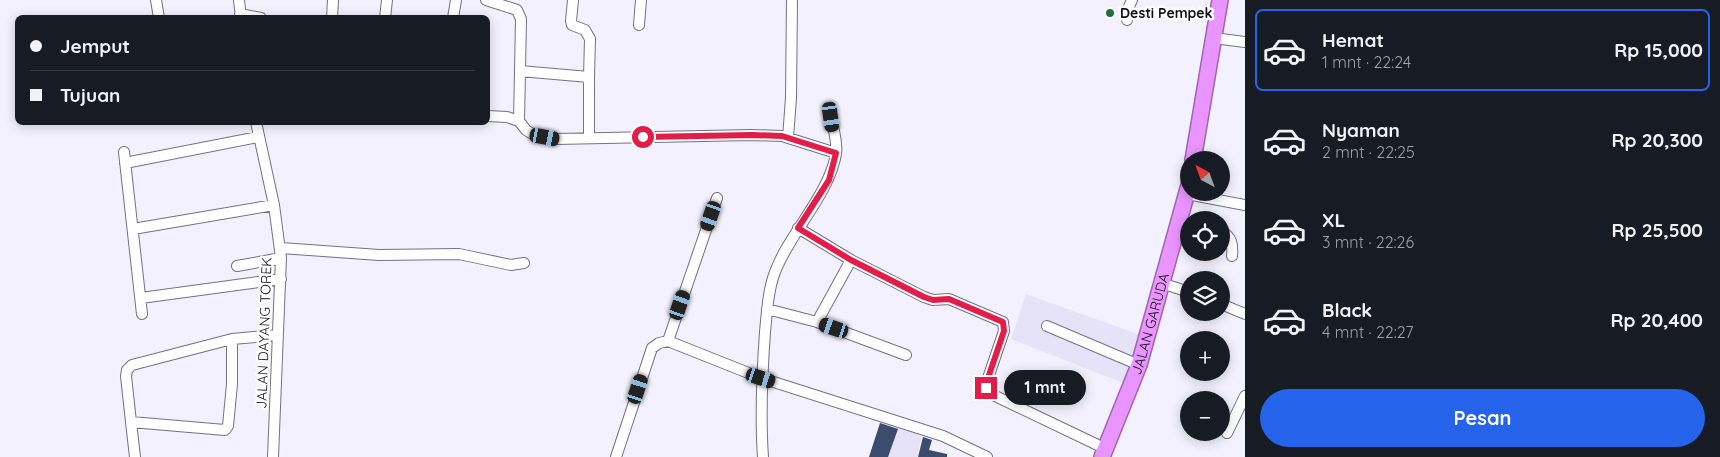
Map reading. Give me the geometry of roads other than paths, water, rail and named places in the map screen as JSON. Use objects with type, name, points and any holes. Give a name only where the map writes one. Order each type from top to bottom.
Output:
[{"type":"highway","points":[[1195,151],[1220,0]]},
{"type":"highway","name":"JALAN GARUDA","points":[[1104,453],[1139,365],[1162,283],[1180,231]]},
{"type":"street","points":[[156,0],[158,15]]},
{"type":"street","points":[[239,0],[241,15]]},
{"type":"street","points":[[332,15],[333,0]]},
{"type":"street","points":[[386,15],[388,0]]},
{"type":"street","points":[[454,15],[456,0]]},
{"type":"street","points":[[486,0],[517,5],[521,19],[519,121]]},
{"type":"street","points":[[573,0],[572,25],[586,30],[590,39],[589,138]]},
{"type":"street","points":[[639,25],[641,0]]},
{"type":"street","points":[[788,138],[791,98],[792,0]]},
{"type":"street","points":[[1127,20],[1127,11],[1132,0]]},
{"type":"street","points":[[1214,38],[1245,42]]},
{"type":"street","points":[[520,70],[589,77]]},
{"type":"street","points":[[490,116],[506,117],[519,121],[526,130],[534,135],[556,139],[782,136],[836,153]]},
{"type":"street","points":[[763,457],[761,378],[767,309],[774,274],[782,255],[829,180],[836,153],[831,117]]},
{"type":"street","name":"JALAN DAYANG TOREK","points":[[256,125],[274,206],[281,253],[273,457]]},
{"type":"street","points":[[125,163],[258,137]]},
{"type":"street","points":[[124,152],[142,314]]},
{"type":"street","points":[[668,341],[717,198]]},
{"type":"street","points":[[1230,201],[1245,205]]},
{"type":"street","points":[[133,229],[274,206]]},
{"type":"street","points":[[798,228],[851,260],[924,297],[933,300],[949,299],[1003,322],[1004,331],[986,384],[989,393],[1104,453]]},
{"type":"street","points":[[1230,238],[1233,246],[1232,256]]},
{"type":"street","points":[[238,266],[281,253],[459,254],[511,265],[524,263]]},
{"type":"street","points":[[817,322],[851,260]]},
{"type":"street","points":[[141,298],[281,279]]},
{"type":"street","points":[[1162,283],[1180,289]]},
{"type":"street","points":[[1230,308],[1245,314]]},
{"type":"street","points":[[767,309],[817,322],[906,355]]},
{"type":"street","points":[[1047,326],[1139,365]]},
{"type":"street","points":[[135,457],[126,376],[127,370],[132,365],[232,339],[277,335]]},
{"type":"street","points":[[131,422],[225,430],[228,426],[232,384],[232,339]]},
{"type":"street","points":[[616,457],[652,348],[659,343],[668,341],[761,378],[943,436],[987,457]]},
{"type":"street","points":[[1230,427],[1245,396]]},
{"type":"place","name":"Desti Pempek","points":[[1110,13]]}]
